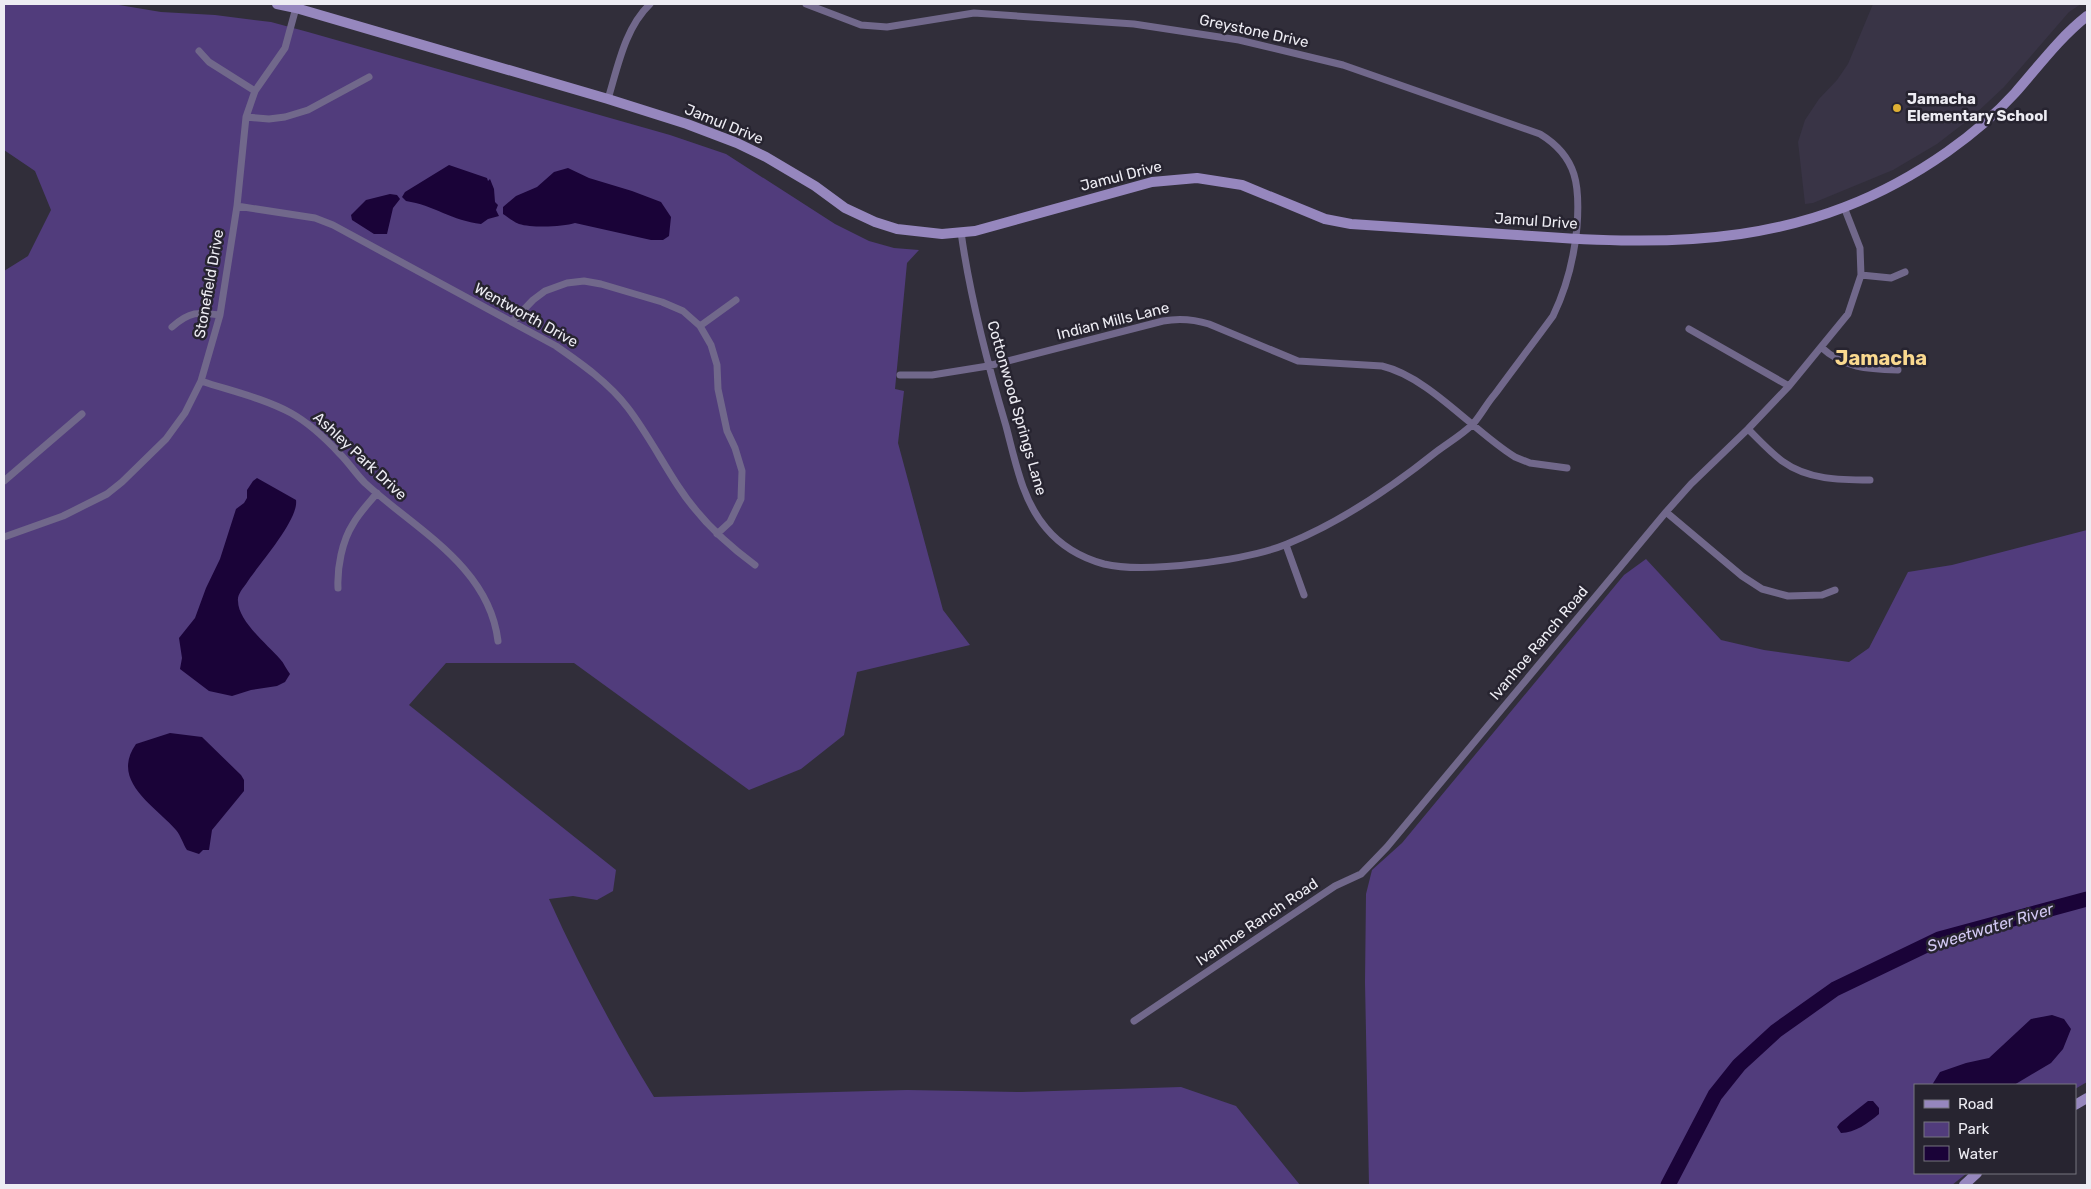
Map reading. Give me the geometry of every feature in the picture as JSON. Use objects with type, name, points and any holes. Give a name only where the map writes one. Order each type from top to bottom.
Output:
[{"type":"street","name":"Jamul Drive","points":[[277,4],[297,6],[687,124],[737,143],[766,157],[815,186],[846,208],[874,222],[897,229],[919,232],[975,231],[1152,182],[1197,178],[1242,185],[1325,219],[1351,224],[1576,240],[1676,241],[1721,238],[1790,225],[1844,207],[1897,183],[1932,162],[1966,138],[1999,109],[2068,33],[2087,16]]},
{"type":"street","points":[[608,99],[628,37],[637,16],[650,4]]},
{"type":"street","name":"Greystone Drive","points":[[806,4],[861,25],[887,27],[974,13],[1142,25],[1239,40],[1343,65],[1533,130],[1547,138],[1565,155],[1576,178],[1579,199],[1576,240]]},
{"type":"street","name":"Stonefield Drive","points":[[4,536],[63,516],[107,494],[166,439],[184,413],[201,381],[220,315],[237,206],[246,117],[255,90],[285,48],[297,6]]},
{"type":"street","points":[[199,51],[209,62],[255,90]]},
{"type":"street","points":[[246,117],[269,119],[285,117],[308,110],[369,77]]},
{"type":"street","name":"Wentworth Drive","points":[[237,206],[324,221],[556,346],[579,362],[614,392],[644,431],[694,509],[717,534],[755,565]]},
{"type":"street","name":"Ivanhoe Ranch Road","points":[[1134,1021],[1335,886],[1361,874],[1393,840],[1666,512],[1691,484],[1789,386],[1848,314],[1861,276],[1860,248],[1844,207]]},
{"type":"street","name":"Cottonwood Springs Lane","points":[[961,232],[972,299],[988,366],[1028,500],[1047,530],[1074,551],[1104,564],[1132,567],[1188,564],[1237,557],[1286,545],[1334,522],[1410,473],[1473,424],[1553,316],[1571,268],[1576,240]]},
{"type":"street","points":[[1861,276],[1891,278],[1905,272]]},
{"type":"street","points":[[512,322],[533,300],[545,291],[567,283],[584,281],[601,284],[662,302],[683,311],[700,326],[711,345],[717,365],[718,389],[728,432],[742,471],[741,499],[730,522],[717,534]]},
{"type":"street","points":[[700,326],[736,300]]},
{"type":"street","points":[[172,327],[191,314],[202,312],[220,315]]},
{"type":"street","name":"Indian Mills Lane","points":[[900,375],[932,375],[988,366],[1163,321],[1195,320],[1298,361],[1382,366],[1396,370],[1409,376],[1515,457],[1530,463],[1567,468]]},
{"type":"street","points":[[1689,329],[1789,386]]},
{"type":"street","points":[[1821,346],[1828,353],[1854,367],[1898,370]]},
{"type":"street","name":"Ashley Park Drive","points":[[201,381],[269,403],[290,413],[309,426],[340,454],[359,477],[457,559],[474,580],[496,622],[498,641]]},
{"type":"street","points":[[4,480],[82,414]]},
{"type":"street","points":[[1748,429],[1790,467],[1810,475],[1828,479],[1870,480]]},
{"type":"street","points":[[338,588],[344,544],[352,524],[377,493]]},
{"type":"street","points":[[1666,512],[1742,576],[1762,589],[1788,596],[1822,595],[1835,590]]},
{"type":"street","points":[[1286,545],[1304,595]]},
{"type":"street","points":[[2076,1105],[2087,1098]]},
{"type":"street","points":[[1964,1185],[1976,1174]]},
{"type":"shaded area","name":"Jamacha Elementary School","points":[[1873,4],[2081,4],[2069,12],[2004,87],[1972,117],[1937,144],[1893,170],[1813,203],[1805,204],[1798,142],[1805,120],[1819,99],[1837,80],[1848,64]]},
{"type":"green space","points":[[4,4],[113,4],[161,12],[215,15],[271,22],[670,135],[726,154],[835,224],[869,241],[894,248],[919,250],[907,263],[895,389],[904,391],[898,443],[943,610],[970,645],[857,672],[844,735],[801,769],[749,790],[574,663],[446,663],[409,705],[616,870],[613,891],[597,900],[573,896],[549,899],[598,1000],[654,1097],[907,1090],[1021,1092],[1181,1087],[1236,1106],[1300,1185],[4,1185],[4,271],[28,256],[51,210],[35,171],[4,150]]},
{"type":"green space","points":[[2087,530],[2087,1082],[2076,1088],[2076,1084],[1914,1084],[1914,1174],[1966,1174],[1952,1185],[1369,1185],[1365,982],[1366,894],[1372,870],[1402,843],[1624,575],[1646,559],[1721,640],[1764,650],[1849,662],[1869,648],[1908,572],[1952,565]]},
{"type":"water","points":[[449,165],[487,178],[488,181],[490,179],[494,189],[495,202],[498,205],[496,210],[499,216],[488,219],[481,224],[406,201],[402,197],[405,192]]},
{"type":"water","points":[[568,168],[589,178],[661,202],[671,217],[669,236],[663,240],[651,240],[575,223],[547,227],[532,226],[519,224],[503,214],[503,207],[516,196],[537,187],[554,172]]},
{"type":"water","points":[[390,194],[397,195],[400,199],[393,208],[387,234],[374,234],[352,220],[351,215],[366,200]]},
{"type":"water","points":[[257,478],[296,500],[295,509],[285,530],[240,592],[238,599],[239,609],[254,632],[281,661],[290,674],[285,682],[277,686],[251,690],[232,696],[209,691],[180,669],[182,658],[179,638],[195,618],[206,588],[220,559],[236,509],[244,503],[247,498],[247,490]]},
{"type":"water","points":[[170,733],[202,737],[244,780],[244,791],[212,830],[209,850],[203,850],[199,854],[187,850],[176,830],[138,791],[131,781],[128,770],[129,757],[136,744]]},
{"type":"water","points":[[2052,1015],[2064,1019],[2071,1029],[2063,1049],[2051,1063],[2016,1084],[1933,1084],[1940,1072],[1966,1063],[1989,1058],[2031,1019]]},
{"type":"water","points":[[1868,1101],[1873,1101],[1879,1108],[1879,1114],[1856,1129],[1841,1133],[1837,1127],[1840,1123]]},
{"type":"waterway","name":"Sweetwater River","points":[[1668,1185],[1715,1095],[1739,1065],[1776,1031],[1835,989],[1939,939],[2087,899]]},
{"type":"place","name":"Jamacha Elementary School","points":[[1897,108]]},
{"type":"district","name":"Jamacha","points":[[1881,358]]}]
